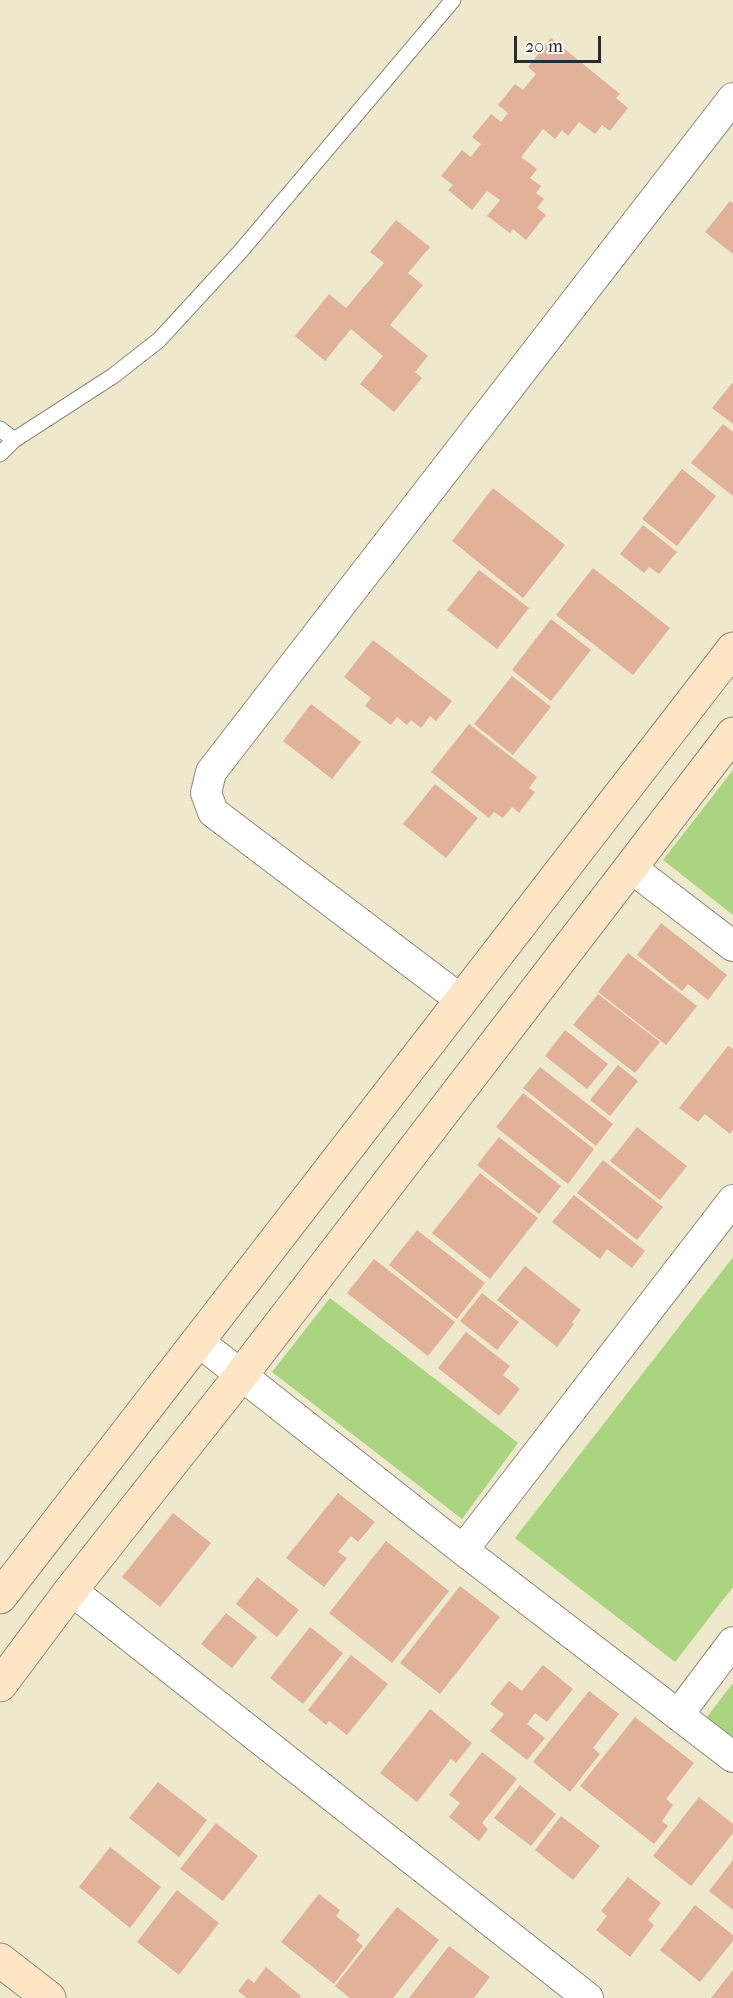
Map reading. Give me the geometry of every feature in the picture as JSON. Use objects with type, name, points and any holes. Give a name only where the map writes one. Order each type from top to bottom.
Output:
[{"type":"street","points":[[461,1000],[213,812],[206,793],[211,772],[733,98]]},
{"type":"street","points":[[0,1597],[733,649]]},
{"type":"street","points":[[0,1685],[70,1590],[242,1374],[733,734]]},
{"type":"street","points":[[630,867],[733,946]]},
{"type":"street","points":[[463,1550],[733,1200]]},
{"type":"street","points":[[198,1341],[463,1550],[733,1757]]},
{"type":"street","points":[[70,1590],[588,1998]]},
{"type":"street","points":[[678,1715],[733,1642]]},
{"type":"street","points":[[0,1960],[49,1998]]},
{"type":"lane","points":[[0,454],[14,440],[113,376],[159,340],[240,252],[453,0]]},
{"type":"lane","points":[[0,429],[14,440]]},
{"type":"green space","points":[[733,770],[733,915],[663,860]]},
{"type":"green space","points":[[733,1257],[733,1587],[675,1662],[515,1538]]},
{"type":"green space","points":[[330,1298],[518,1443],[462,1519],[272,1372]]},
{"type":"green space","points":[[733,1683],[733,1745],[703,1722]]},
{"type":"building","points":[[551,38],[620,94],[616,98],[628,108],[610,131],[602,125],[595,134],[579,122],[568,136],[562,130],[555,139],[543,129],[521,157],[537,169],[530,178],[541,186],[536,193],[544,199],[537,208],[546,215],[526,240],[513,229],[510,233],[487,216],[500,200],[487,191],[472,210],[448,190],[453,185],[441,176],[462,150],[471,157],[481,144],[472,137],[491,114],[501,122],[508,113],[498,105],[515,84],[523,90],[536,74],[528,67]]},
{"type":"building","points":[[730,201],[733,203],[733,254],[705,232]]},
{"type":"building","points":[[396,220],[430,247],[408,273],[423,285],[390,325],[428,356],[415,372],[422,378],[394,412],[360,384],[383,356],[351,329],[325,361],[295,336],[329,294],[346,308],[384,263],[370,252]]},
{"type":"building","points":[[733,382],[733,424],[712,408]]},
{"type":"building","points":[[723,424],[733,432],[733,496],[691,463]]},
{"type":"building","points":[[682,469],[716,496],[677,546],[642,519]]},
{"type":"building","points":[[493,488],[565,545],[523,598],[452,541]]},
{"type":"building","points":[[643,525],[677,552],[659,574],[649,567],[644,573],[620,554]]},
{"type":"building","points":[[593,568],[670,628],[633,675],[556,615]]},
{"type":"building","points":[[479,570],[529,608],[497,649],[447,610]]},
{"type":"building","points":[[551,619],[591,650],[551,701],[512,670]]},
{"type":"building","points":[[373,640],[452,701],[436,721],[430,716],[421,728],[411,720],[407,725],[397,717],[391,725],[365,706],[371,698],[344,677]]},
{"type":"building","points":[[512,676],[551,707],[513,755],[474,724]]},
{"type":"building","points":[[311,704],[361,742],[332,779],[283,741]]},
{"type":"building","points":[[469,724],[537,777],[529,788],[535,792],[519,813],[512,807],[503,818],[494,812],[489,818],[431,772]]},
{"type":"building","points":[[435,784],[478,818],[446,858],[403,824]]},
{"type":"building","points":[[661,923],[727,975],[708,1000],[688,984],[682,991],[637,955]]},
{"type":"building","points":[[628,953],[697,1006],[666,1045],[598,992]]},
{"type":"building","points":[[598,994],[660,1042],[635,1073],[573,1025]]},
{"type":"building","points":[[565,1030],[608,1064],[587,1089],[545,1056]]},
{"type":"building","points":[[728,1046],[733,1049],[733,1130],[730,1134],[705,1114],[698,1122],[679,1108]]},
{"type":"building","points":[[618,1065],[638,1081],[610,1116],[590,1100]]},
{"type":"building","points":[[540,1067],[613,1124],[596,1146],[523,1088]]},
{"type":"building","points":[[523,1093],[594,1149],[568,1184],[496,1127]]},
{"type":"building","points":[[637,1127],[687,1166],[660,1200],[610,1161]]},
{"type":"building","points":[[499,1137],[561,1186],[539,1214],[477,1165]]},
{"type":"building","points":[[603,1160],[663,1207],[637,1240],[577,1193]]},
{"type":"building","points":[[480,1173],[538,1218],[490,1279],[432,1233]]},
{"type":"building","points":[[574,1195],[645,1251],[632,1268],[607,1249],[600,1259],[552,1222]]},
{"type":"building","points":[[417,1230],[485,1283],[457,1319],[389,1265]]},
{"type":"building","points":[[374,1259],[455,1322],[428,1356],[347,1293]]},
{"type":"building","points":[[525,1266],[581,1310],[557,1347],[497,1300]]},
{"type":"building","points":[[482,1293],[519,1322],[497,1350],[460,1321]]},
{"type":"building","points":[[466,1332],[510,1366],[503,1375],[520,1389],[499,1416],[438,1368]]},
{"type":"building","points":[[338,1493],[375,1522],[358,1542],[351,1536],[338,1552],[347,1558],[324,1587],[286,1558]]},
{"type":"building","points":[[173,1513],[211,1543],[160,1607],[122,1577]]},
{"type":"building","points":[[386,1541],[449,1591],[392,1663],[329,1613]]},
{"type":"building","points":[[257,1577],[299,1610],[277,1637],[236,1604]]},
{"type":"building","points":[[460,1586],[500,1617],[440,1694],[400,1663]]},
{"type":"building","points":[[226,1613],[257,1637],[232,1668],[201,1644]]},
{"type":"building","points":[[310,1627],[343,1653],[303,1704],[270,1678]]},
{"type":"building","points":[[351,1655],[388,1684],[347,1735],[329,1721],[326,1725],[308,1710]]},
{"type":"building","points":[[543,1665],[573,1689],[547,1722],[535,1713],[527,1724],[545,1738],[527,1760],[490,1731],[504,1714],[490,1704],[509,1681],[522,1691]]},
{"type":"building","points":[[589,1691],[619,1714],[593,1748],[600,1754],[570,1792],[533,1762]]},
{"type":"building","points":[[430,1709],[472,1743],[456,1763],[451,1759],[417,1802],[380,1773]]},
{"type":"building","points":[[635,1717],[694,1763],[666,1799],[673,1805],[662,1821],[668,1826],[654,1844],[580,1786]]},
{"type":"building","points":[[482,1752],[517,1779],[482,1823],[488,1829],[479,1841],[449,1817],[460,1803],[449,1795]]},
{"type":"building","points":[[158,1782],[207,1820],[179,1857],[129,1818]]},
{"type":"building","points":[[520,1785],[556,1814],[531,1846],[494,1818]]},
{"type":"building","points":[[699,1797],[733,1824],[733,1833],[691,1886],[653,1856]]},
{"type":"building","points":[[561,1816],[600,1846],[573,1880],[535,1850]]},
{"type":"building","points":[[216,1823],[258,1856],[223,1901],[180,1869]]},
{"type":"building","points":[[110,1847],[161,1887],[130,1928],[79,1887]]},
{"type":"building","points":[[733,1860],[733,1910],[709,1891]]},
{"type":"building","points":[[628,1877],[661,1903],[648,1920],[654,1925],[630,1957],[596,1930],[607,1916],[601,1911]]},
{"type":"building","points":[[177,1890],[219,1923],[179,1975],[137,1942]]},
{"type":"building","points":[[319,1894],[340,1910],[336,1916],[360,1935],[356,1940],[363,1946],[334,1984],[281,1942]]},
{"type":"building","points":[[695,1905],[733,1935],[733,1941],[700,1982],[660,1950]]},
{"type":"building","points":[[397,1907],[439,1940],[393,1998],[350,1998],[335,1986]]},
{"type":"building","points":[[449,1946],[490,1977],[474,1998],[409,1998]]},
{"type":"building","points":[[266,1967],[301,1996],[299,1998],[247,1998],[238,1991],[248,1978],[254,1983]]},
{"type":"building","points":[[733,1970],[733,1998],[711,1998]]}]
